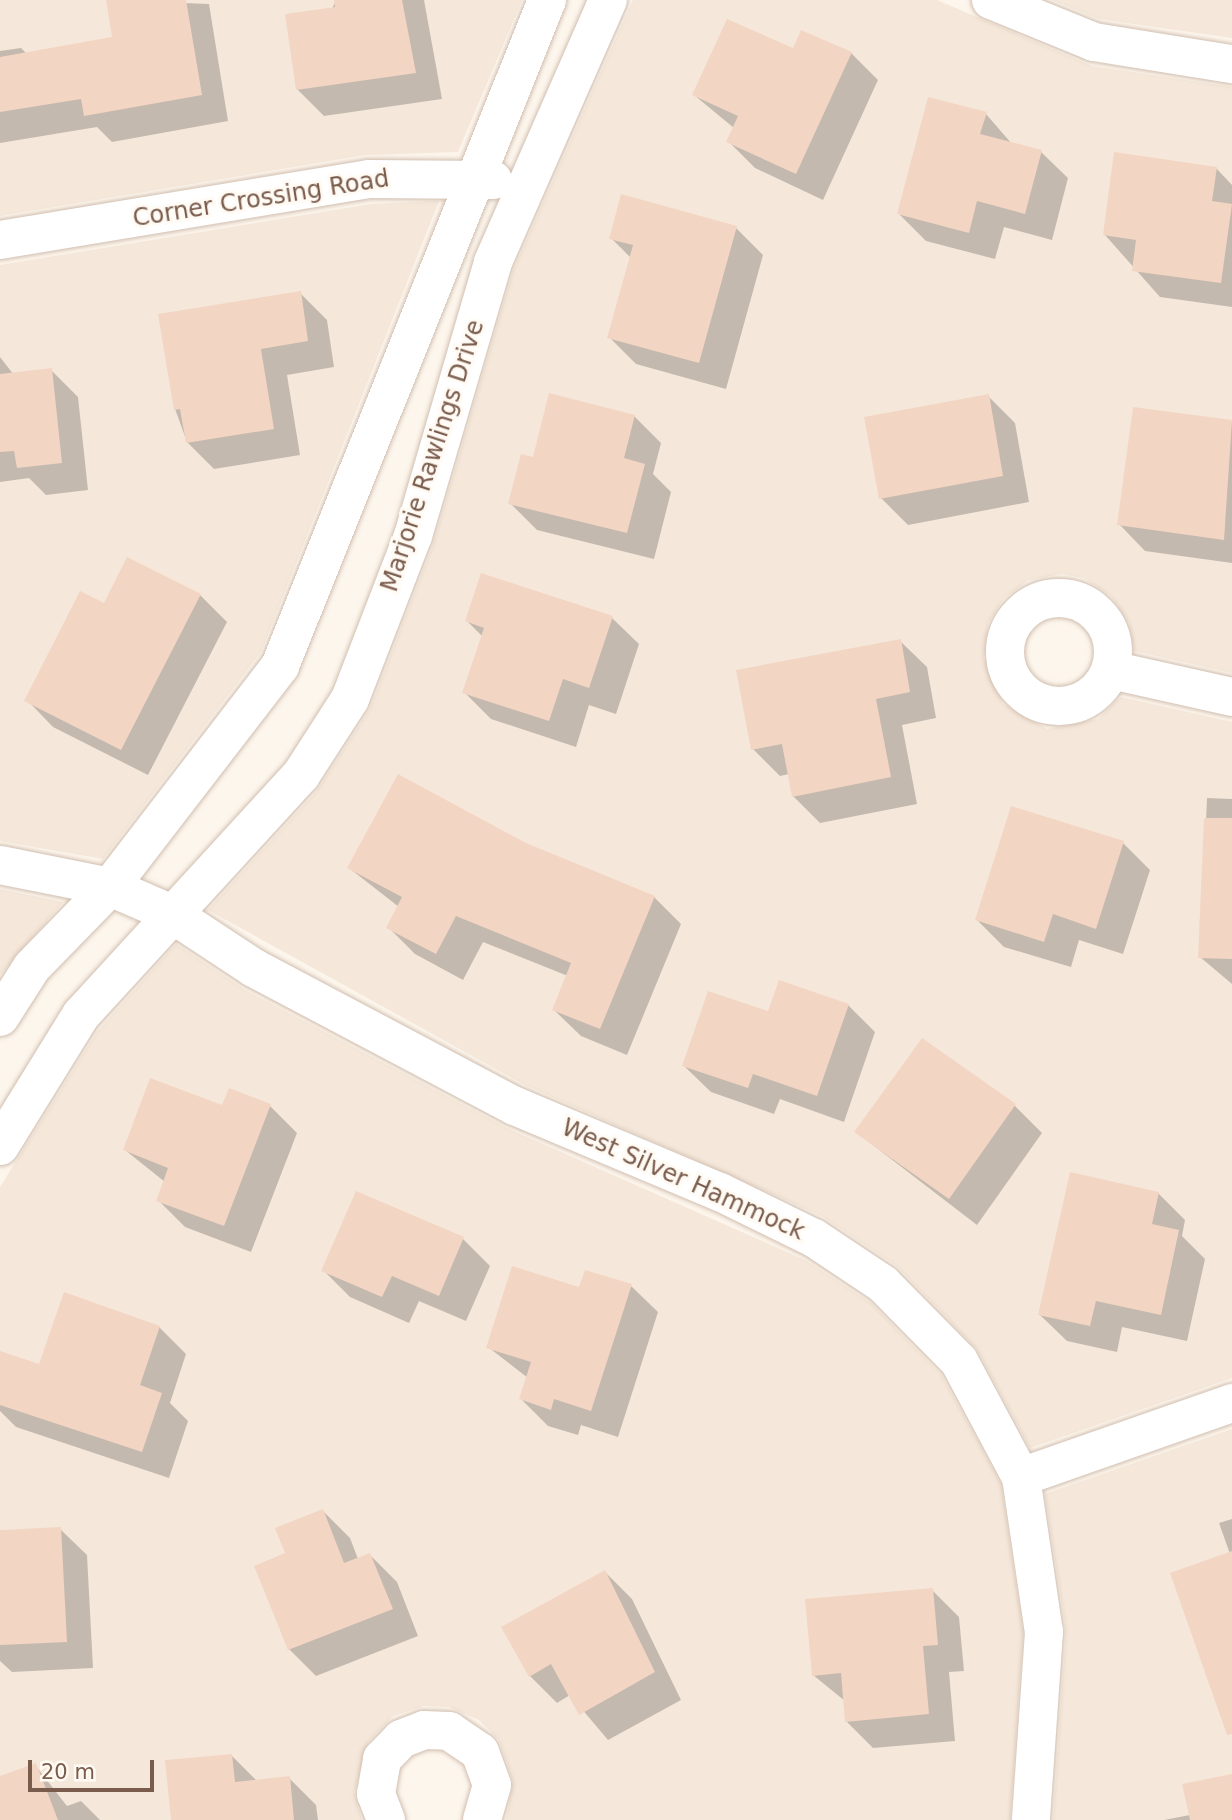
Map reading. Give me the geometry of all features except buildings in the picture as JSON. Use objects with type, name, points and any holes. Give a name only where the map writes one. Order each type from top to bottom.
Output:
[{"type":"street","points":[[0,1017],[32,967],[110,887],[280,666],[473,175],[547,0]]},
{"type":"street","name":"Marjorie Rawlings Drive","points":[[0,1146],[81,1015],[301,775],[350,698],[412,536],[493,262],[522,187],[608,0]]},
{"type":"street","points":[[990,0],[1094,42],[1232,64]]},
{"type":"street","name":"Corner Crossing Road","points":[[0,240],[369,179],[473,175],[522,187]]},
{"type":"street","points":[[1111,670],[1232,697]]},
{"type":"street","name":"West Silver Hammock","points":[[0,865],[110,887],[172,914],[254,968],[516,1106],[720,1192],[814,1238],[871,1276],[959,1361],[1021,1477],[1045,1632],[1031,1820]]},
{"type":"street","points":[[1021,1477],[1232,1404]]},
{"type":"street","points":[[386,1820],[376,1794],[383,1759],[401,1739],[424,1730],[449,1731],[480,1752],[492,1785],[482,1820]]},
{"type":"shaded area","points":[[0,0],[522,0],[458,152],[365,155],[0,216]]},
{"type":"shaded area","points":[[633,0],[937,0],[1092,66],[1232,87],[1232,673],[1134,651],[1129,623],[1111,596],[1084,578],[1061,574],[1029,580],[1004,598],[988,623],[984,658],[1003,704],[1047,729],[1098,719],[1121,697],[1232,722],[1232,1378],[1030,1448],[977,1349],[897,1266],[822,1216],[523,1084],[208,910],[316,792],[370,709],[433,545],[513,271]]},
{"type":"shaded area","points":[[1052,0],[1232,0],[1232,38],[1099,19]]},
{"type":"shaded area","points":[[439,201],[261,652],[103,859],[0,841],[0,265],[371,204]]},
{"type":"shaded area","points":[[0,889],[63,902],[0,975]]},
{"type":"shaded area","points":[[176,944],[245,990],[507,1128],[805,1260],[871,1303],[942,1376],[1001,1484],[1023,1632],[1010,1820],[506,1820],[513,1781],[499,1740],[479,1720],[449,1707],[424,1706],[393,1716],[368,1742],[354,1792],[362,1820],[0,1820],[0,1187],[97,1032]]},
{"type":"shaded area","points":[[1232,1429],[1232,1820],[1053,1820],[1066,1631],[1045,1494]]}]
